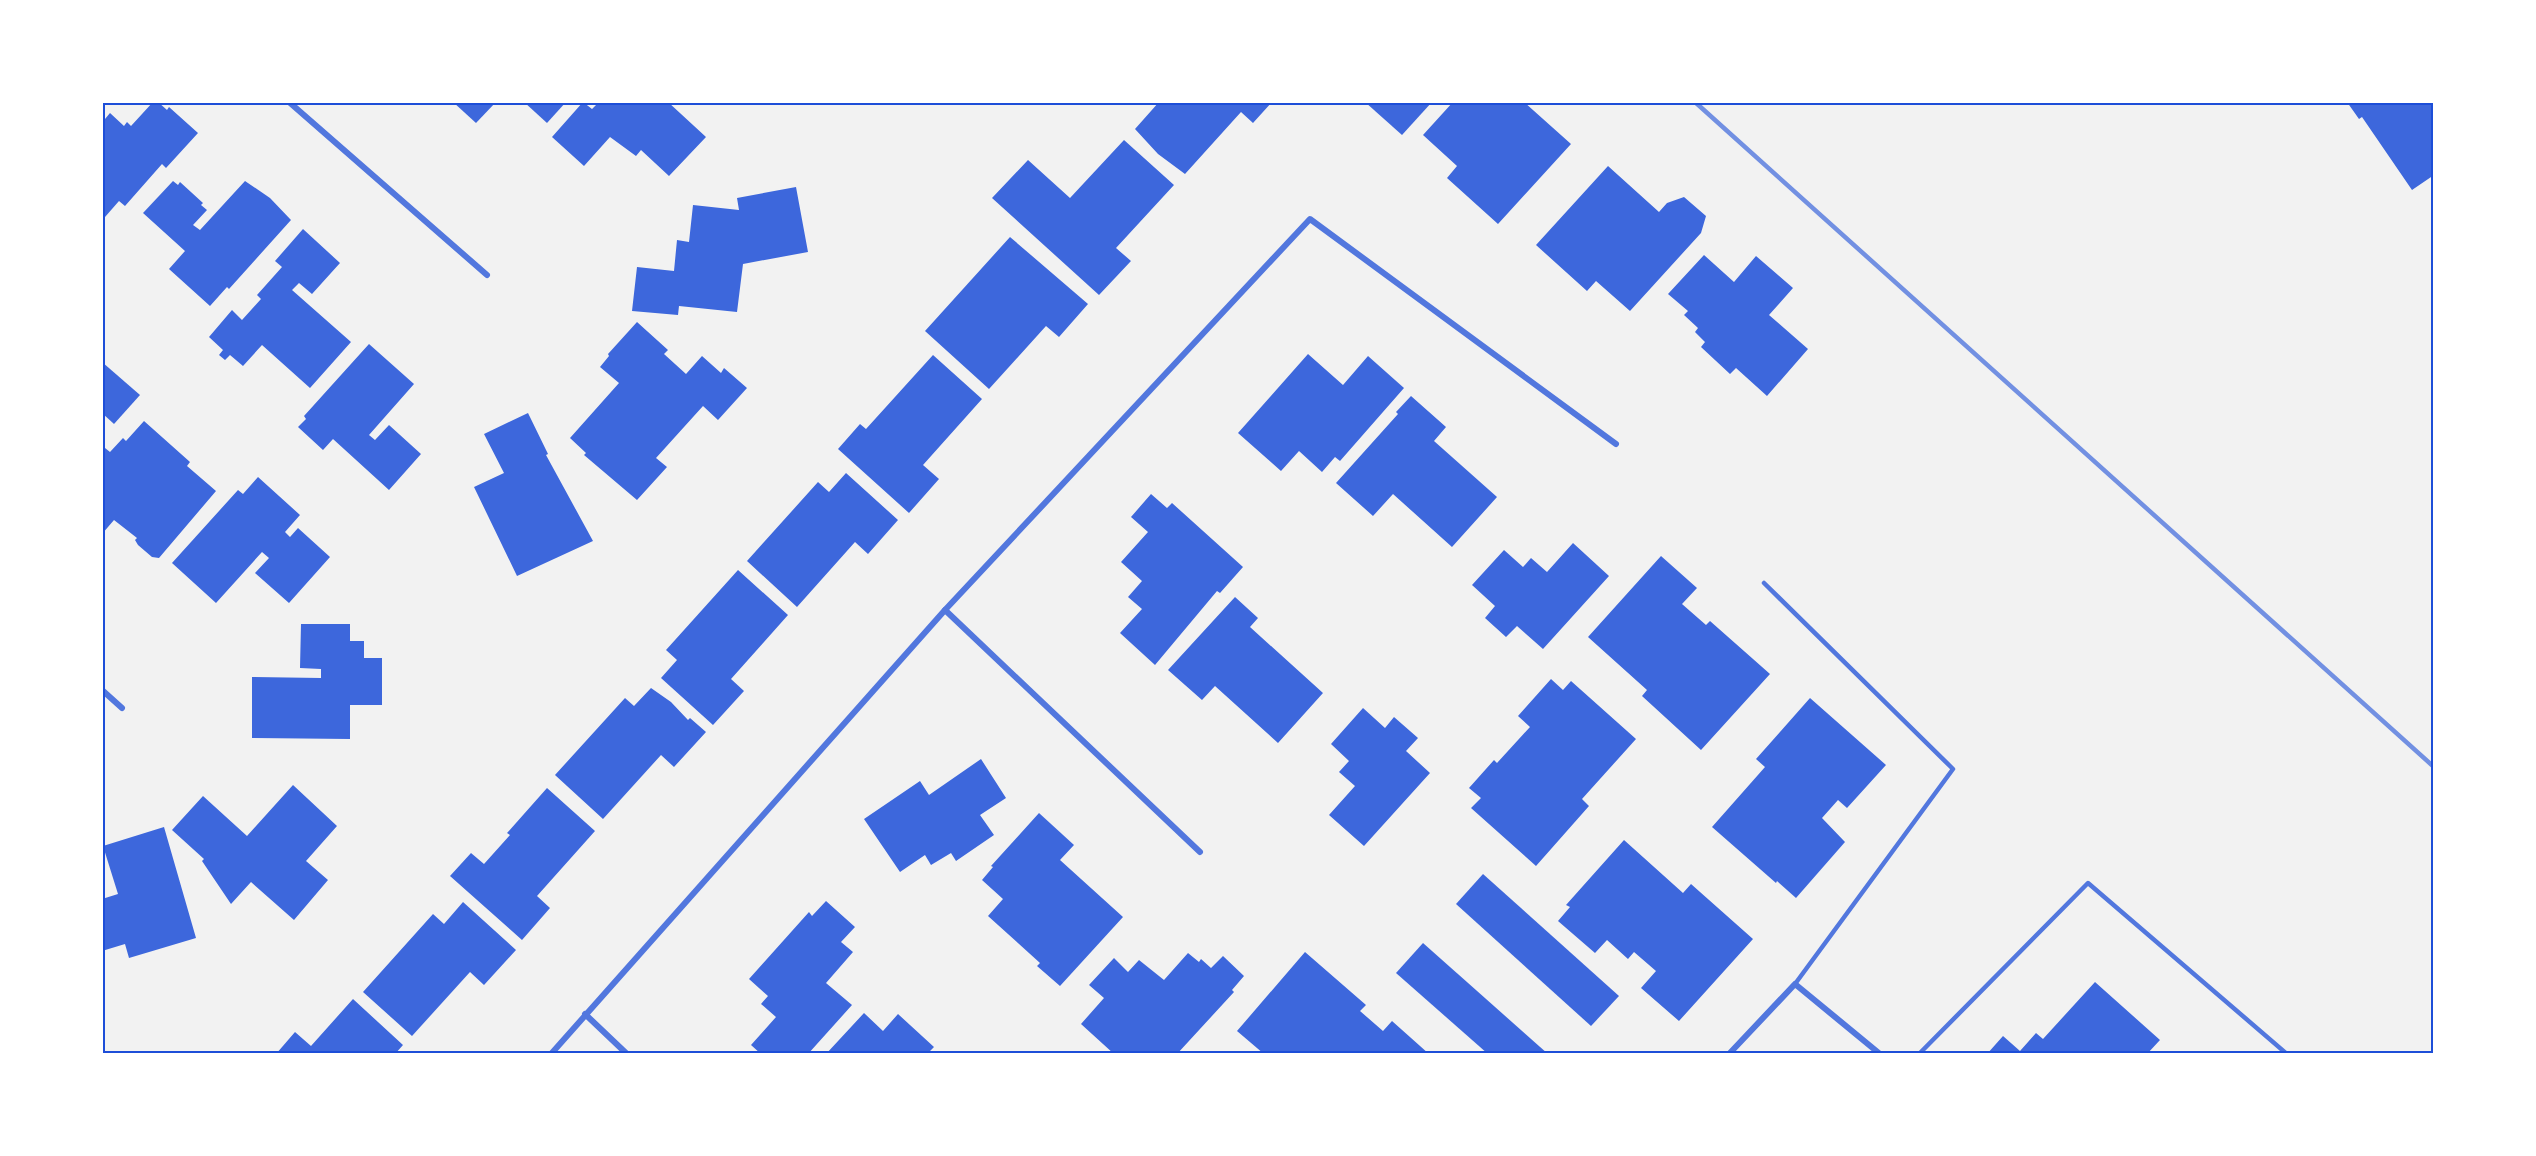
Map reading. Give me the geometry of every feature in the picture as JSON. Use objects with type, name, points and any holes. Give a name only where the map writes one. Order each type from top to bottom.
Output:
[{"type":"street","points":[[289,102],[487,275]]},
{"type":"street","points":[[551,1054],[945,610],[1310,219],[1616,444]]},
{"type":"street","points":[[945,610],[1200,852]]},
{"type":"street","points":[[102,690],[122,708]]},
{"type":"street","points":[[1729,1054],[1796,984],[1880,1054]]},
{"type":"street","points":[[585,1014],[627,1054]]},
{"type":"lane","points":[[1764,583],[1953,769],[1796,984]]},
{"type":"lane","points":[[1919,1054],[2088,883],[2287,1054]]},
{"type":"building","points":[[153,102],[158,102],[167,110],[169,107],[198,133],[166,168],[162,164],[125,206],[119,201],[105,217],[102,214],[102,116],[105,119],[110,113],[124,126],[127,122],[131,126]]},
{"type":"building","points":[[453,102],[496,102],[476,123]]},
{"type":"building","points":[[524,102],[566,102],[547,123]]},
{"type":"building","points":[[583,102],[592,109],[599,102],[668,102],[706,137],[669,176],[641,150],[636,156],[610,137],[584,166],[552,137]]},
{"type":"building","points":[[1159,102],[1272,102],[1253,123],[1241,112],[1185,174],[1158,154],[1135,129]]},
{"type":"building","points":[[1365,102],[1432,102],[1402,135]]},
{"type":"building","points":[[1453,102],[1524,102],[1571,144],[1498,224],[1447,178],[1457,166],[1423,135]]},
{"type":"building","points":[[2347,102],[2434,102],[2434,135],[2431,137],[2434,141],[2434,175],[2412,190],[2362,117],[2359,119]]},
{"type":"building","points":[[1124,140],[1174,185],[1116,248],[1131,261],[1099,295],[992,198],[1028,160],[1070,198]]},
{"type":"building","points":[[1608,166],[1659,212],[1667,203],[1684,197],[1706,216],[1701,233],[1630,311],[1596,281],[1587,291],[1536,245]]},
{"type":"building","points":[[173,181],[178,185],[180,182],[203,203],[201,205],[207,210],[193,225],[200,230],[245,181],[270,198],[291,220],[229,289],[227,287],[210,306],[169,269],[185,251],[143,213]]},
{"type":"building","points":[[796,187],[808,252],[743,264],[737,312],[679,306],[678,315],[632,311],[637,267],[674,271],[677,240],[689,242],[693,205],[739,210],[737,198]]},
{"type":"building","points":[[303,229],[340,263],[312,294],[299,283],[292,290],[351,342],[310,388],[262,345],[243,366],[230,355],[225,360],[219,355],[223,350],[209,337],[232,310],[242,320],[261,299],[257,295],[282,267],[275,261]]},
{"type":"building","points":[[1010,237],[1088,304],[1059,337],[1046,326],[989,389],[925,331]]},
{"type":"building","points":[[1704,255],[1734,282],[1756,256],[1793,288],[1769,315],[1808,349],[1767,396],[1736,368],[1730,374],[1701,347],[1705,342],[1695,332],[1698,328],[1684,315],[1688,311],[1668,294]]},
{"type":"building","points":[[637,322],[668,350],[664,354],[686,374],[702,356],[721,373],[724,368],[747,388],[718,420],[703,406],[656,458],[667,467],[637,500],[584,455],[586,453],[570,438],[619,383],[600,367],[609,356],[608,354]]},
{"type":"building","points":[[369,344],[414,384],[369,435],[375,440],[389,425],[421,454],[389,490],[333,439],[323,450],[298,427],[306,419],[304,416]]},
{"type":"building","points":[[1308,354],[1343,385],[1368,356],[1404,388],[1340,461],[1335,457],[1322,472],[1299,451],[1281,471],[1238,433]]},
{"type":"building","points":[[933,355],[982,399],[923,465],[939,479],[909,513],[838,449],[860,424],[866,429]]},
{"type":"building","points":[[102,362],[140,395],[114,424],[102,413]]},
{"type":"building","points":[[1411,396],[1446,427],[1434,441],[1497,497],[1452,547],[1393,494],[1373,516],[1336,483],[1398,414],[1396,412]]},
{"type":"building","points":[[528,413],[548,454],[546,455],[593,541],[517,576],[474,487],[504,473],[484,434]]},
{"type":"building","points":[[144,421],[190,462],[187,466],[216,491],[159,558],[152,557],[138,545],[135,540],[137,538],[114,520],[102,534],[102,452],[105,448],[110,452],[123,438],[126,441]]},
{"type":"building","points":[[846,473],[898,520],[868,554],[855,542],[797,607],[747,561],[818,482],[829,492]]},
{"type":"building","points":[[258,477],[300,515],[285,532],[290,537],[298,528],[330,557],[289,603],[255,573],[269,558],[262,552],[216,603],[172,563],[238,490],[243,494]]},
{"type":"building","points":[[1151,494],[1167,508],[1172,503],[1243,567],[1220,593],[1217,591],[1155,665],[1120,633],[1142,609],[1128,597],[1142,581],[1121,562],[1148,532],[1131,517]]},
{"type":"building","points":[[1573,543],[1609,576],[1543,649],[1517,626],[1506,637],[1485,618],[1495,606],[1472,585],[1504,550],[1523,567],[1531,558],[1547,572]]},
{"type":"building","points":[[1661,556],[1697,588],[1682,604],[1706,625],[1710,621],[1770,674],[1701,750],[1642,696],[1647,690],[1588,637]]},
{"type":"building","points":[[738,570],[788,615],[731,679],[744,691],[713,725],[661,678],[677,660],[666,650]]},
{"type":"building","points":[[1235,597],[1258,618],[1250,627],[1323,693],[1278,743],[1215,686],[1202,700],[1168,670]]},
{"type":"building","points":[[301,624],[350,624],[350,641],[364,641],[364,658],[382,658],[382,705],[350,705],[350,739],[252,738],[252,677],[321,678],[321,669],[300,668]]},
{"type":"building","points":[[1551,679],[1563,690],[1571,681],[1636,739],[1582,799],[1589,806],[1536,866],[1471,808],[1481,798],[1469,788],[1494,760],[1497,763],[1530,727],[1518,716]]},
{"type":"building","points":[[651,688],[671,702],[688,720],[690,718],[706,732],[674,767],[661,755],[603,819],[555,775],[625,698],[634,706]]},
{"type":"building","points":[[1810,698],[1886,765],[1847,808],[1838,800],[1822,818],[1845,842],[1796,898],[1712,827],[1765,767],[1756,759]]},
{"type":"building","points":[[1363,708],[1385,728],[1394,717],[1418,738],[1406,751],[1430,773],[1364,846],[1329,815],[1355,786],[1339,772],[1349,761],[1331,744]]},
{"type":"building","points":[[981,759],[1006,798],[980,815],[994,835],[956,861],[951,853],[931,865],[925,855],[900,872],[864,819],[920,781],[929,795]]},
{"type":"building","points":[[293,785],[337,826],[306,861],[328,880],[294,920],[251,882],[231,904],[202,861],[204,859],[172,830],[203,796],[247,836]]},
{"type":"building","points":[[547,788],[595,831],[537,896],[550,908],[522,940],[450,876],[471,853],[484,864],[510,835],[507,833]]},
{"type":"building","points":[[1039,813],[1074,845],[1060,860],[1123,917],[1060,986],[1037,966],[1040,963],[988,916],[1003,899],[982,880],[993,867],[991,866]]},
{"type":"building","points":[[164,827],[196,938],[129,958],[125,944],[102,951],[102,899],[118,894],[103,846]]},
{"type":"building","points":[[1624,840],[1683,893],[1691,884],[1753,939],[1679,1021],[1641,988],[1656,971],[1634,952],[1628,959],[1607,940],[1595,953],[1558,921],[1570,907],[1566,905]]},
{"type":"building","points":[[1483,874],[1619,996],[1591,1026],[1456,904]]},
{"type":"building","points":[[826,901],[855,927],[841,942],[853,952],[826,983],[852,1005],[808,1054],[761,1054],[751,1045],[776,1017],[761,1004],[768,996],[749,979],[809,912],[812,916]]},
{"type":"building","points":[[463,902],[516,950],[484,985],[470,972],[412,1036],[363,992],[433,914],[444,924]]},
{"type":"building","points":[[1423,943],[1548,1054],[1488,1054],[1396,973]]},
{"type":"building","points":[[1305,952],[1366,1005],[1360,1011],[1383,1031],[1392,1021],[1429,1054],[1264,1054],[1237,1031]]},
{"type":"building","points":[[1188,953],[1199,962],[1201,959],[1211,968],[1223,956],[1244,976],[1232,990],[1234,992],[1177,1054],[1114,1054],[1081,1024],[1104,998],[1089,985],[1114,958],[1128,972],[1139,960],[1164,980]]},
{"type":"building","points":[[2095,982],[2160,1040],[2147,1054],[1987,1054],[2003,1036],[2020,1051],[2036,1033],[2043,1039]]},
{"type":"building","points":[[353,999],[403,1045],[395,1054],[276,1054],[295,1032],[311,1046]]},
{"type":"building","points":[[864,1013],[883,1031],[898,1014],[934,1047],[927,1054],[826,1054]]},
{"type":"railway","points":[[1695,102],[2434,767]]}]
